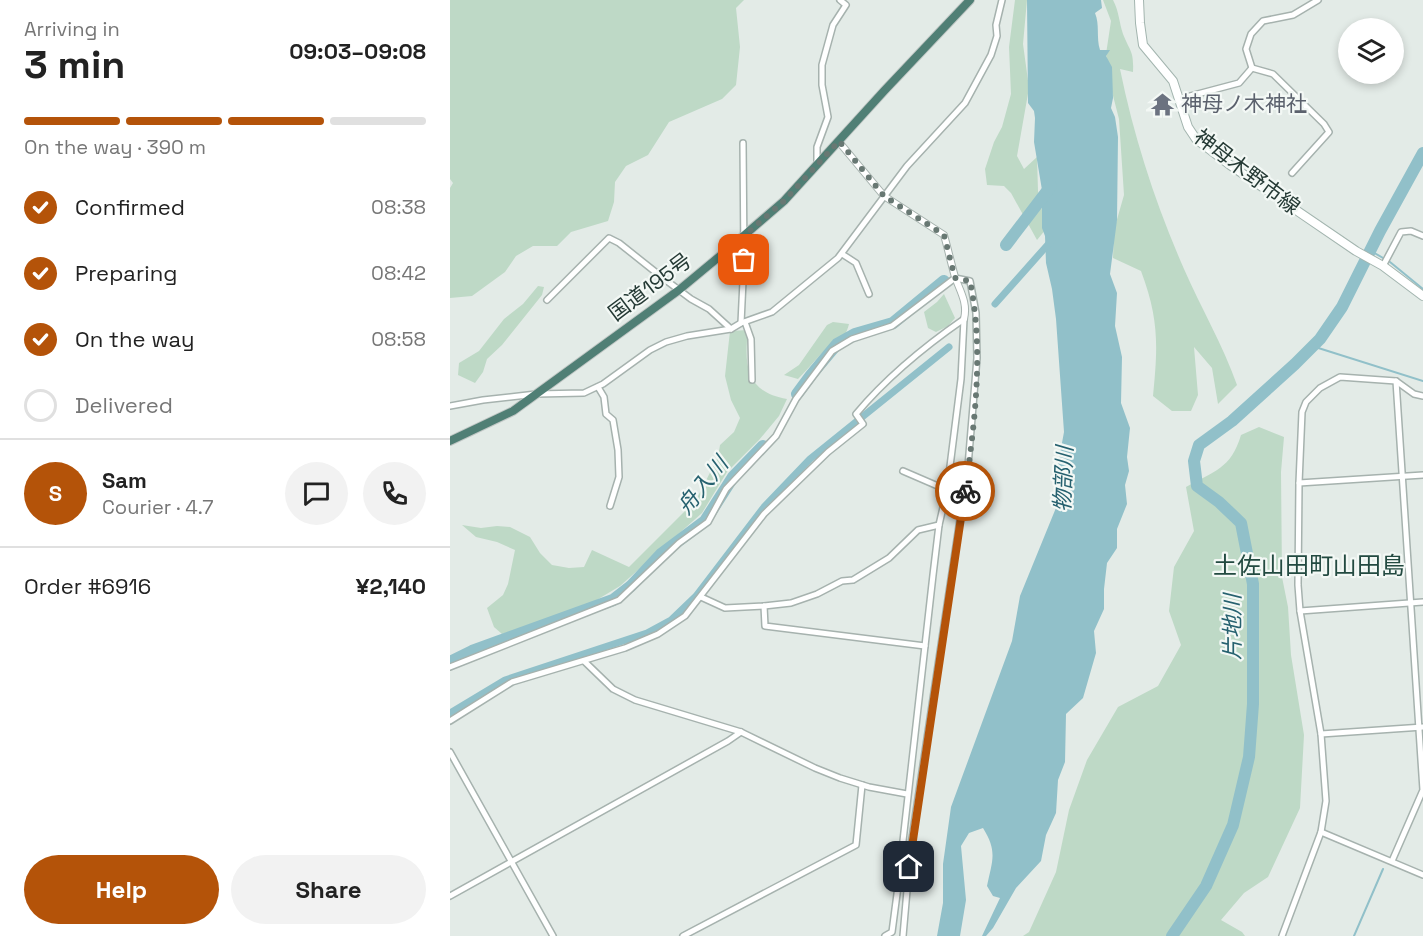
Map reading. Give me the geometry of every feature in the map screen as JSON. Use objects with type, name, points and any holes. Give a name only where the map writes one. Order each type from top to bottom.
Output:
[{"type":"highway","name":"国道195号","points":[[450,441],[513,411],[679,290],[745,235],[784,201],[970,0]]},
{"type":"main road","name":"神母木野市線","points":[[1139,0],[1143,45],[1168,73],[1178,91],[1185,119],[1196,139],[1356,251],[1382,265],[1423,296]]},
{"type":"street","points":[[817,166],[817,147],[828,117],[822,85],[822,65],[833,25],[846,5],[840,0]]},
{"type":"street","points":[[450,406],[536,394],[584,393],[598,387],[650,350],[666,342],[731,329],[772,312],[842,254],[907,166],[965,103],[991,55],[997,36],[996,25],[1002,0]]},
{"type":"street","points":[[1252,68],[1246,49],[1251,34],[1263,21],[1293,15],[1318,0]]},
{"type":"street","points":[[1181,105],[1190,96],[1239,83],[1252,68]]},
{"type":"street","points":[[1252,68],[1273,74],[1329,132],[1292,173]]},
{"type":"street","points":[[839,141],[884,196],[944,235],[955,278],[962,291],[966,313],[961,379],[947,490],[939,525],[892,932],[885,936]]},
{"type":"street","points":[[743,143],[745,235],[743,323],[751,339],[752,380]]},
{"type":"street","points":[[1382,265],[1401,232],[1411,231],[1423,236]]},
{"type":"street","points":[[547,300],[609,238],[619,243],[679,290],[710,309],[731,329]]},
{"type":"street","points":[[842,254],[856,263],[869,294]]},
{"type":"street","points":[[450,667],[619,600],[679,543],[708,522],[726,489],[776,436],[796,399],[832,351],[852,339],[892,326],[955,278],[970,281],[975,304],[977,358],[974,405],[958,540],[911,845],[903,936]]},
{"type":"street","points":[[450,721],[512,682],[584,662],[658,634],[685,616],[764,514],[828,452],[863,424],[856,414],[871,396],[934,340],[964,318]]},
{"type":"street","points":[[1282,936],[1321,832],[1326,801],[1321,734],[1300,611],[1298,576],[1302,412],[1306,402],[1320,388],[1340,377],[1396,381],[1414,394],[1423,396]]},
{"type":"street","points":[[1392,861],[1423,790],[1421,727],[1409,603],[1396,381]]},
{"type":"street","points":[[598,387],[604,396],[606,414],[613,420],[618,450],[619,477],[610,506]]},
{"type":"street","points":[[903,471],[947,490]]},
{"type":"street","points":[[1299,483],[1423,475]]},
{"type":"street","points":[[701,597],[725,608],[791,603],[817,594],[842,581],[853,580],[889,558],[918,530],[939,525]]},
{"type":"street","points":[[1300,611],[1423,602]]},
{"type":"street","points":[[764,606],[765,626],[925,646]]},
{"type":"street","points":[[584,662],[613,689],[635,700],[741,732],[815,768],[862,785],[907,794]]},
{"type":"street","points":[[1321,734],[1421,727]]},
{"type":"street","points":[[450,896],[741,732]]},
{"type":"street","points":[[450,752],[553,936]]},
{"type":"street","points":[[683,936],[856,845],[862,785]]},
{"type":"street","points":[[1321,832],[1423,875]]},
{"type":"green space","points":[[450,0],[744,0],[736,8],[740,47],[736,85],[722,99],[669,122],[648,155],[626,166],[615,182],[614,202],[608,221],[571,232],[557,246],[533,246],[516,256],[505,272],[472,296],[450,298],[450,188],[453,183],[450,179]]},
{"type":"green space","points":[[1015,0],[1027,0],[1023,44],[1029,88],[1017,156],[1024,169],[1037,157],[1038,191],[1046,229],[1037,240],[1011,193],[1004,186],[987,185],[985,169],[1002,127],[1011,94],[1009,47]]},
{"type":"green space","points":[[1103,0],[1113,0],[1132,55],[1133,72],[1120,69],[1139,146],[1155,196],[1184,269],[1237,385],[1218,404],[1212,368],[1194,347],[1198,395],[1191,411],[1172,411],[1153,396],[1156,333],[1147,288],[1141,271],[1113,258],[1114,230],[1124,195],[1119,119],[1110,84],[1106,54],[1111,21]]},
{"type":"green space","points":[[538,286],[544,287],[542,295],[502,345],[487,359],[483,372],[475,383],[458,375],[459,363],[479,351],[504,319],[523,304]]},
{"type":"green space","points":[[944,294],[955,318],[948,326],[936,332],[928,328],[924,312]]},
{"type":"green space","points":[[833,322],[849,324],[841,339],[826,349],[798,379],[784,375],[799,365],[827,325]]},
{"type":"green space","points":[[748,330],[748,366],[756,384],[773,396],[787,399],[779,416],[727,472],[702,513],[620,586],[570,613],[502,634],[494,627],[487,608],[503,595],[508,584],[515,550],[497,542],[476,537],[462,525],[481,528],[510,527],[530,537],[540,553],[552,565],[569,568],[584,567],[592,550],[629,567],[696,500],[718,457],[720,445],[734,432],[740,418],[731,400],[725,376],[730,331]]},
{"type":"green space","points":[[1259,427],[1284,437],[1281,472],[1282,577],[1288,607],[1291,655],[1304,735],[1300,808],[1268,877],[1244,893],[1221,920],[1245,936],[1023,936],[1029,932],[1056,872],[1069,810],[1087,760],[1118,707],[1158,686],[1181,645],[1169,611],[1174,567],[1194,531],[1186,487],[1220,468],[1232,455],[1241,435]]},
{"type":"water","name":"物部川","points":[[1027,0],[1101,0],[1102,8],[1095,13],[1098,40],[1100,50],[1110,50],[1106,56],[1112,67],[1111,108],[1118,137],[1117,220],[1110,274],[1117,293],[1115,326],[1122,357],[1121,403],[1130,428],[1127,457],[1129,471],[1125,485],[1127,504],[1117,529],[1117,548],[1107,563],[1104,609],[1094,631],[1096,653],[1083,698],[1066,714],[1065,762],[1058,780],[1056,813],[1046,835],[1041,861],[1016,888],[993,928],[986,936],[982,936],[1000,898],[993,896],[987,886],[992,863],[992,850],[988,836],[983,828],[969,833],[961,846],[966,900],[960,936],[937,936],[943,903],[943,864],[951,807],[1012,641],[1020,596],[1060,498],[1057,470],[1064,432],[1056,319],[1046,263],[1045,236],[1042,228],[1042,190],[1034,142],[1035,118],[1034,111],[1028,103]]},
{"type":"waterway","name":"片地川","points":[[1172,936],[1206,886],[1233,825],[1249,757],[1253,704],[1253,584],[1241,523],[1219,502],[1197,486],[1194,461],[1199,445],[1232,421],[1320,339],[1342,307],[1423,153]]},
{"type":"waterway","name":"舟入川","points":[[1006,245],[1051,186]]},
{"type":"waterway","points":[[995,304],[1052,240]]},
{"type":"waterway","points":[[1371,251],[1390,262],[1423,289]]},
{"type":"waterway","name":"舟入川","points":[[797,394],[837,344],[855,334],[893,323],[944,281]]},
{"type":"waterway","points":[[1312,346],[1423,381]]},
{"type":"waterway","points":[[450,713],[505,680],[647,633],[671,620],[696,596],[764,507],[810,459],[949,347]]},
{"type":"waterway","name":"舟入川","points":[[450,662],[472,651],[613,600],[631,586],[661,554],[705,521],[733,477],[763,446]]},
{"type":"waterway","points":[[1354,936],[1383,869]]},
{"type":"way so far","points":[[744,260],[745,235],[784,201],[839,141],[884,196],[944,235],[955,278],[970,281],[976,313],[976,382],[965,491]]},
{"type":"place","name":"神母ノ木神社","points":[[1163,104]]},
{"type":"district","name":"土佐山田町山田島","points":[[1309,566]]},
{"type":"route","points":[[909,867],[965,491]]}]
